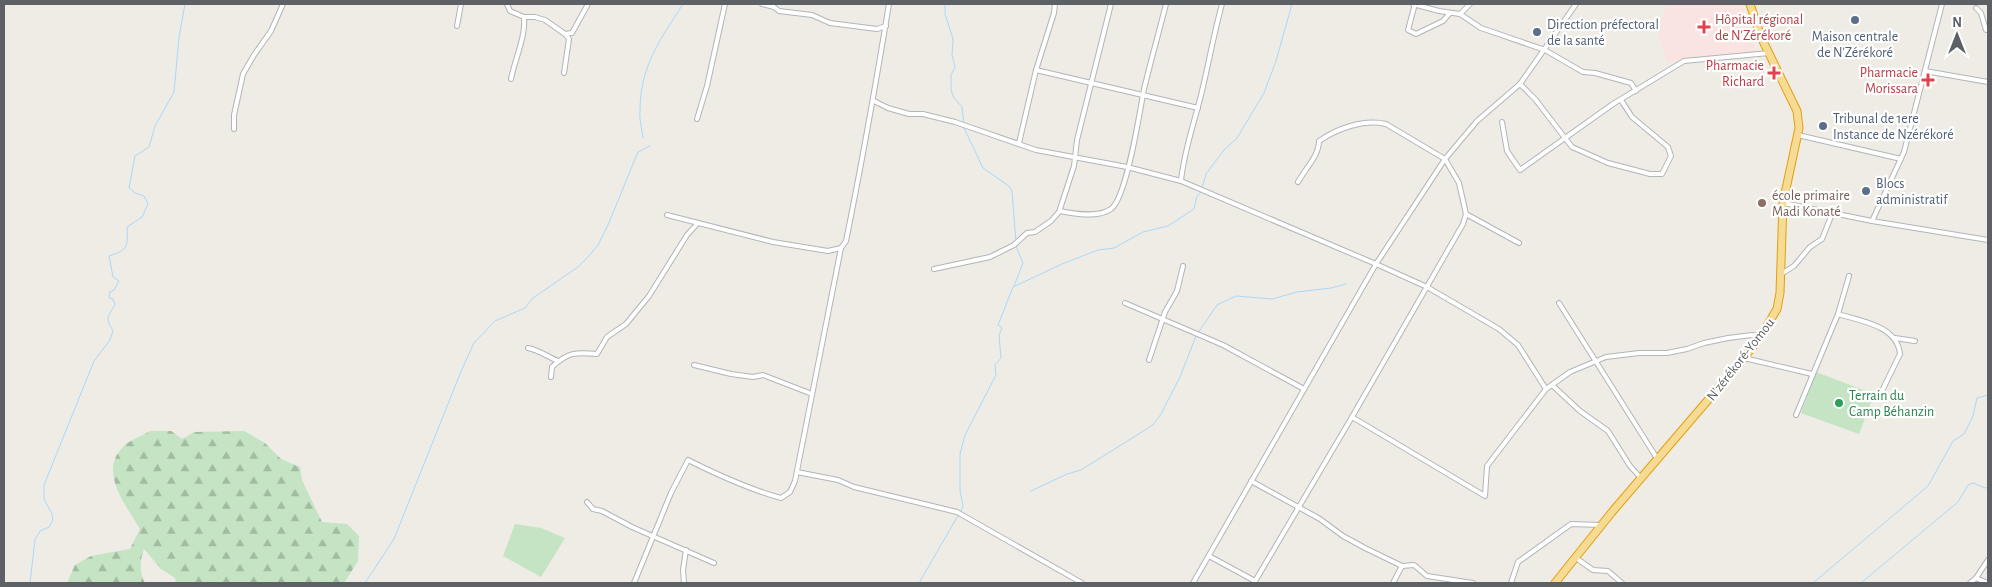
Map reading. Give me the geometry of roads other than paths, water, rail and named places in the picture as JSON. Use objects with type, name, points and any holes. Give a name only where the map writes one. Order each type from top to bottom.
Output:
[{"type":"highway","name":"N'zérékoré-Yomou","points":[[1555,583],[1744,358],[1761,336],[1777,309],[1783,203],[1798,135],[1799,120],[1797,111],[1755,22],[1750,4]]},
{"type":"street","points":[[234,129],[234,115],[243,74],[271,31],[283,4]]},
{"type":"street","points":[[457,26],[461,4]]},
{"type":"street","points":[[507,4],[510,11],[524,17],[535,17],[545,20],[569,39]]},
{"type":"street","points":[[564,73],[569,39],[588,4]]},
{"type":"street","points":[[697,119],[711,72],[726,4]]},
{"type":"street","points":[[762,4],[774,7],[779,12],[812,14],[830,23],[877,28],[886,26]]},
{"type":"street","points":[[634,583],[671,493],[688,460],[743,486],[781,498],[790,492],[797,472],[841,248],[846,241],[874,101],[889,4]]},
{"type":"street","points":[[1019,143],[1036,70],[1054,13],[1055,4]]},
{"type":"street","points":[[934,269],[990,257],[1014,245],[1027,233],[1035,232],[1055,218],[1060,211],[1073,170],[1077,140],[1111,4]]},
{"type":"street","points":[[1060,211],[1102,214],[1113,208],[1125,181],[1139,124],[1143,95],[1166,4]]},
{"type":"street","points":[[1181,181],[1183,161],[1198,108],[1211,44],[1222,4]]},
{"type":"street","points":[[1450,14],[1443,21],[1416,34],[1408,30],[1415,4],[1450,14],[1460,14],[1481,28],[1545,50],[1584,72],[1631,83],[1636,91]]},
{"type":"street","points":[[1460,14],[1470,4]]},
{"type":"street","points":[[1193,583],[1376,264],[1445,158],[1476,121],[1520,84],[1576,4]]},
{"type":"street","points":[[1872,221],[1901,159],[1942,4]]},
{"type":"street","points":[[1976,8],[1981,13],[1986,30],[1988,30]]},
{"type":"street","points":[[510,79],[514,60],[525,28],[524,17]]},
{"type":"street","points":[[565,34],[572,33]]},
{"type":"street","points":[[1502,122],[1507,151],[1520,170],[1621,100],[1684,61],[1769,53]]},
{"type":"street","points":[[1036,70],[1198,108]]},
{"type":"street","points":[[1925,71],[1988,82]]},
{"type":"street","points":[[1520,84],[1535,99],[1572,147],[1589,156],[1631,169],[1662,174],[1671,156],[1668,147],[1632,117],[1621,100]]},
{"type":"street","points":[[874,101],[888,108],[909,114],[923,114],[939,118],[1036,150],[1128,168],[1181,181],[1376,264],[1427,287],[1499,328],[1518,345],[1546,389]]},
{"type":"street","points":[[1209,556],[1255,582],[1352,418],[1463,224],[1466,214],[1459,183],[1445,158],[1386,124],[1368,121],[1334,132],[1320,140],[1315,156],[1298,182]]},
{"type":"street","points":[[1798,135],[1901,159]]},
{"type":"street","points":[[1783,203],[1832,214],[1988,240]]},
{"type":"street","points":[[1466,214],[1519,243]]},
{"type":"street","points":[[1780,275],[1794,266],[1810,247],[1822,239],[1832,214]]},
{"type":"street","points":[[667,215],[773,242],[828,252],[841,248]]},
{"type":"street","points":[[551,377],[552,367],[562,357],[575,352],[597,354],[607,336],[626,324],[649,296],[687,235],[698,222]]},
{"type":"street","points":[[1149,360],[1163,320],[1177,291],[1183,266]]},
{"type":"street","points":[[1796,415],[1838,314],[1850,276]]},
{"type":"street","points":[[1125,303],[1223,345],[1304,389]]},
{"type":"street","points":[[1559,303],[1658,460]]},
{"type":"street","points":[[1838,314],[1877,326],[1895,338],[1915,341]]},
{"type":"street","points":[[1352,418],[1485,496],[1487,466],[1546,389],[1570,372],[1606,357],[1646,352],[1667,353],[1687,350],[1704,343],[1728,338],[1752,335],[1761,336]]},
{"type":"street","points":[[1879,397],[1900,354],[1895,338]]},
{"type":"street","points":[[528,348],[558,361]]},
{"type":"street","points":[[1744,358],[1812,374]]},
{"type":"street","points":[[694,365],[731,374],[763,375],[812,394]]},
{"type":"street","points":[[1552,385],[1568,401],[1608,430],[1630,466],[1642,479]]},
{"type":"street","points":[[797,472],[838,480],[854,486],[957,512],[1082,583]]},
{"type":"street","points":[[1251,481],[1320,520],[1343,536],[1402,566],[1414,565],[1427,576],[1473,583]]},
{"type":"street","points":[[587,502],[593,510],[602,510],[632,527],[654,535],[714,563]]},
{"type":"street","points":[[1511,583],[1518,562],[1571,524],[1602,525]]},
{"type":"street","points":[[684,583],[683,570],[686,550]]},
{"type":"street","points":[[1576,558],[1592,570],[1608,571],[1622,583]]},
{"type":"street","points":[[1970,583],[1976,578],[1988,560]]},
{"type":"street","points":[[1393,583],[1402,566]]},
{"type":"street","points":[[1976,578],[1988,583]]},
{"type":"waterway","points":[[30,583],[35,540],[40,531],[49,527],[53,520],[44,499],[44,485],[94,361],[110,340],[113,331],[108,318],[115,305],[113,299],[109,298],[110,292],[114,290],[119,281],[113,277],[109,256],[120,252],[126,247],[127,227],[142,217],[148,204],[144,196],[135,193],[129,188],[135,156],[149,147],[155,126],[174,92],[179,37],[185,4]]},
{"type":"waterway","points":[[643,138],[640,121],[643,80],[659,42],[683,4]]},
{"type":"waterway","points":[[945,4],[945,14],[953,39],[952,55],[955,67],[951,75],[951,90],[954,98],[962,107],[964,124]]},
{"type":"waterway","points":[[1202,188],[1206,174],[1224,150],[1237,138],[1264,93],[1276,61],[1292,4]]},
{"type":"waterway","points":[[964,128],[983,168],[1009,186],[1012,191],[1016,242]]},
{"type":"waterway","points":[[365,583],[394,539],[474,343],[495,321],[525,308],[533,298],[578,267],[588,257],[598,245],[608,225],[638,152],[650,146]]},
{"type":"waterway","points":[[919,583],[963,507],[960,490],[960,454],[965,435],[996,375],[995,365],[1001,358],[999,335],[1002,328],[998,325],[1013,287],[1062,264],[1098,250],[1114,248],[1143,232],[1168,226],[1194,209],[1197,196],[1201,192]]},
{"type":"waterway","points":[[1014,286],[1023,263],[1016,246]]},
{"type":"waterway","points":[[1198,333],[1217,305],[1236,296],[1272,299],[1297,292],[1331,288],[1346,284]]},
{"type":"waterway","points":[[1031,491],[1067,474],[1081,470],[1153,425],[1161,414],[1180,377],[1196,336]]},
{"type":"waterway","points":[[1813,583],[1928,486],[1953,441],[1964,434],[1973,416],[1977,398],[1988,395]]},
{"type":"waterway","points":[[1861,583],[1958,502],[1968,485],[1973,483],[1985,488],[1988,487]]},
{"type":"place","name":"Maison centrale de N'Zérékoré","points":[[1855,20]]},
{"type":"place","name":"Hôpital régional de N'Zérékoré","points":[[1704,27]]},
{"type":"place","name":"Direction préfectoral de la santé","points":[[1537,32]]},
{"type":"place","name":"Pharmacie Richard","points":[[1774,73]]},
{"type":"place","name":"Pharmacie Morissara","points":[[1928,80]]},
{"type":"place","name":"Tribunal de 1ere Instance de Nzérékoré","points":[[1823,126]]},
{"type":"place","name":"Blocs administratif","points":[[1866,191]]},
{"type":"place","name":"école primaire Madi Konaté","points":[[1762,203]]},
{"type":"place","name":"Terrain du Camp Béhanzin","points":[[1839,403]]}]
